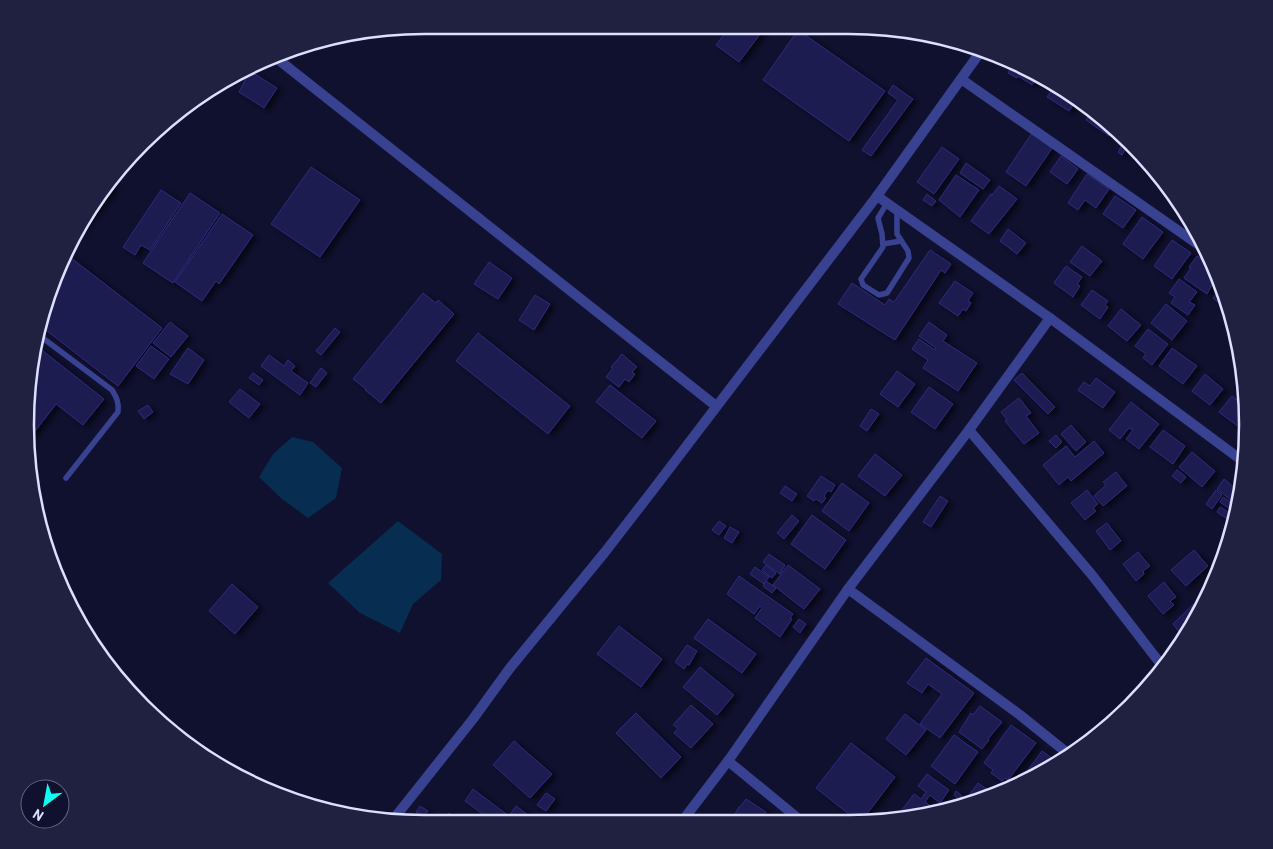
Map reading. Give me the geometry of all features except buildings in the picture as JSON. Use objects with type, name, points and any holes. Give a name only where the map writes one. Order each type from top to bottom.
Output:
[{"type":"street","points":[[398,814],[473,719],[516,661],[611,544],[877,196],[978,55]]},
{"type":"street","points":[[281,61],[716,406]]},
{"type":"street","points":[[961,79],[1193,241]]},
{"type":"street","points":[[877,196],[1050,318],[1238,454]]},
{"type":"street","points":[[687,815],[728,761],[848,589],[969,430],[1050,318]]},
{"type":"street","points":[[969,430],[1092,575],[1160,661]]},
{"type":"street","points":[[848,589],[1020,715],[1064,750]]},
{"type":"street","points":[[728,761],[794,815]]},
{"type":"lane","points":[[887,203],[878,218],[883,244],[882,249],[861,279],[863,285],[879,295],[887,293],[908,260],[908,251],[896,231],[897,210]]},
{"type":"lane","points":[[883,244],[901,241]]},
{"type":"lane","points":[[43,338],[112,390],[119,404],[118,412],[66,478]]},
{"type":"water","points":[[292,437],[313,442],[342,468],[336,498],[308,518],[282,499],[259,477],[273,454]]},
{"type":"water","points":[[398,521],[442,554],[441,580],[413,604],[400,633],[360,613],[328,583]]}]
